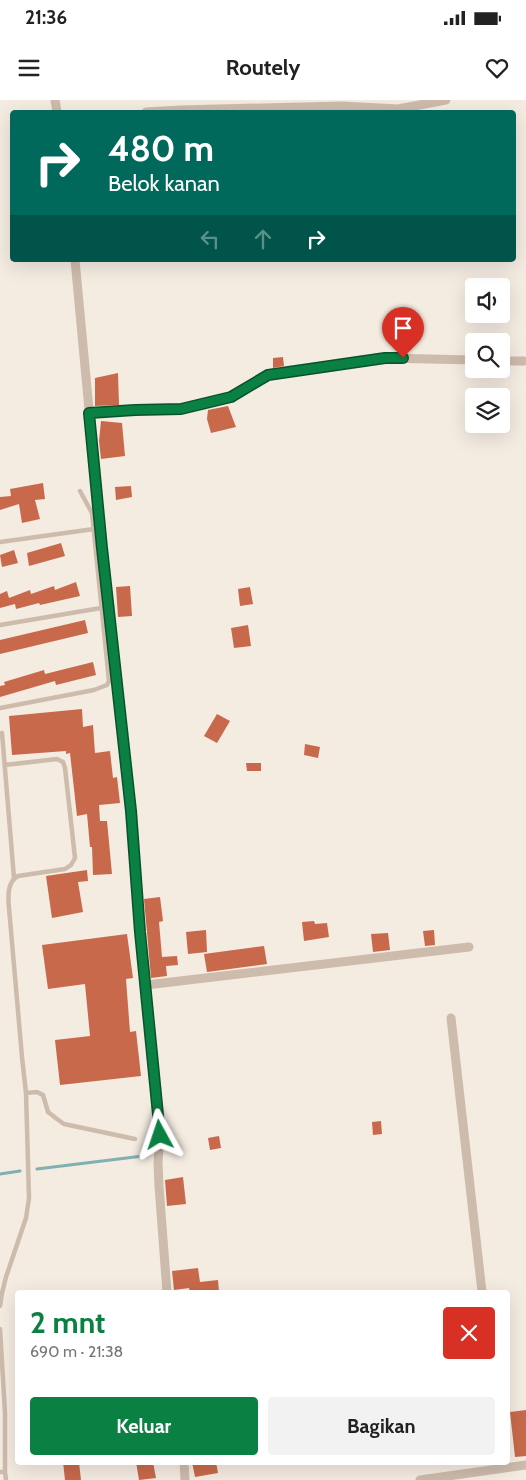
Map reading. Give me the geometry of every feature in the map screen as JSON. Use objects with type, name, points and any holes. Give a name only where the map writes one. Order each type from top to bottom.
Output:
[{"type":"street","points":[[180,110],[342,106],[398,109],[446,100]]},
{"type":"street","points":[[75,262],[102,548],[131,811],[140,932],[160,1135],[159,1186],[167,1290]]},
{"type":"street","points":[[89,413],[181,409],[231,397],[268,375],[385,358],[465,360]]},
{"type":"street","points":[[510,361],[524,361]]},
{"type":"street","points":[[146,985],[469,947]]},
{"type":"street","points":[[451,1018],[482,1290]]},
{"type":"street","points":[[184,1465],[185,1480]]},
{"type":"street","points":[[420,1480],[499,1466],[526,1465]]},
{"type":"lane","points":[[0,708],[94,690],[107,685],[109,675],[92,513],[80,491]]},
{"type":"lane","points":[[0,542],[94,529]]},
{"type":"lane","points":[[0,625],[101,608]]},
{"type":"lane","points":[[0,1306],[6,1277],[26,1218],[29,1198],[26,1093],[8,897],[14,878],[2,733]]},
{"type":"lane","points":[[5,765],[57,759],[64,762],[74,845],[74,862],[68,868],[14,878]]},
{"type":"lane","points":[[26,1093],[37,1092],[43,1095],[48,1112],[56,1120],[67,1125],[134,1139]]},
{"type":"lane","points":[[0,1329],[5,1413],[3,1472],[6,1480]]},
{"type":"building","points":[[283,357],[284,366],[273,368],[273,358]]},
{"type":"building","points":[[118,373],[119,405],[95,406],[95,378]]},
{"type":"building","points":[[228,406],[236,427],[211,433],[207,419],[208,410]]},
{"type":"building","points":[[101,421],[122,423],[125,456],[101,459],[99,441]]},
{"type":"building","points":[[43,483],[45,499],[35,500],[40,519],[22,523],[19,504],[0,510],[0,497],[11,496],[10,489]]},
{"type":"building","points":[[131,486],[132,497],[116,500],[115,487]]},
{"type":"building","points":[[61,543],[65,556],[29,566],[27,553]]},
{"type":"building","points":[[14,550],[18,563],[2,567],[0,555]]},
{"type":"building","points":[[76,582],[80,596],[16,609],[15,604],[0,608],[0,594],[7,591],[9,598],[30,590],[31,594],[54,586],[55,590]]},
{"type":"building","points":[[130,586],[132,616],[118,617],[116,587]]},
{"type":"building","points":[[250,587],[253,604],[240,606],[238,589]]},
{"type":"building","points":[[85,620],[88,633],[0,654],[0,640]]},
{"type":"building","points":[[248,625],[251,646],[234,648],[231,628]]},
{"type":"building","points":[[93,662],[96,675],[56,685],[55,681],[0,697],[0,686],[5,685],[4,682],[44,670],[45,674]]},
{"type":"building","points":[[82,709],[83,727],[93,725],[95,753],[110,751],[113,778],[117,777],[120,803],[99,805],[100,821],[107,821],[112,874],[93,875],[92,847],[90,847],[87,814],[77,816],[70,753],[66,754],[66,751],[12,755],[9,716]]},
{"type":"building","points":[[217,714],[230,721],[217,743],[204,736]]},
{"type":"building","points":[[305,744],[320,747],[318,758],[304,755]]},
{"type":"building","points":[[246,763],[261,763],[261,771],[247,771]]},
{"type":"building","points":[[87,870],[88,881],[78,882],[83,912],[52,918],[46,876]]},
{"type":"building","points":[[160,897],[163,921],[159,922],[162,957],[177,956],[178,965],[166,966],[167,976],[151,978],[144,899]]},
{"type":"building","points":[[314,921],[315,924],[327,923],[329,937],[304,941],[302,922]]},
{"type":"building","points":[[206,930],[207,952],[188,954],[186,932]]},
{"type":"building","points":[[434,930],[435,945],[425,946],[423,931]]},
{"type":"building","points":[[388,933],[390,950],[373,952],[371,934]]},
{"type":"building","points":[[127,934],[133,978],[126,979],[130,1032],[136,1031],[141,1076],[60,1085],[55,1040],[90,1036],[85,984],[48,989],[42,945]]},
{"type":"building","points":[[264,946],[267,964],[207,972],[204,954]]},
{"type":"building","points":[[381,1121],[382,1134],[373,1135],[372,1122]]},
{"type":"building","points":[[219,1136],[221,1148],[210,1150],[208,1138]]},
{"type":"building","points":[[183,1177],[186,1204],[167,1206],[165,1180]]},
{"type":"building","points":[[198,1268],[200,1282],[218,1280],[219,1290],[190,1290],[189,1288],[174,1290],[172,1271]]},
{"type":"building","points":[[526,1410],[526,1456],[515,1457],[510,1412]]},
{"type":"building","points":[[63,1465],[79,1465],[81,1480],[65,1480]]},
{"type":"building","points":[[136,1465],[154,1465],[156,1478],[139,1480]]},
{"type":"building","points":[[193,1465],[217,1465],[218,1473],[195,1477]]},
{"type":"waterway","points":[[37,1169],[143,1156]]},
{"type":"waterway","points":[[0,1174],[20,1171]]},
{"type":"route","points":[[160,1135],[140,932],[131,811],[89,413],[181,409],[231,397],[268,375],[385,358],[403,358]]}]
